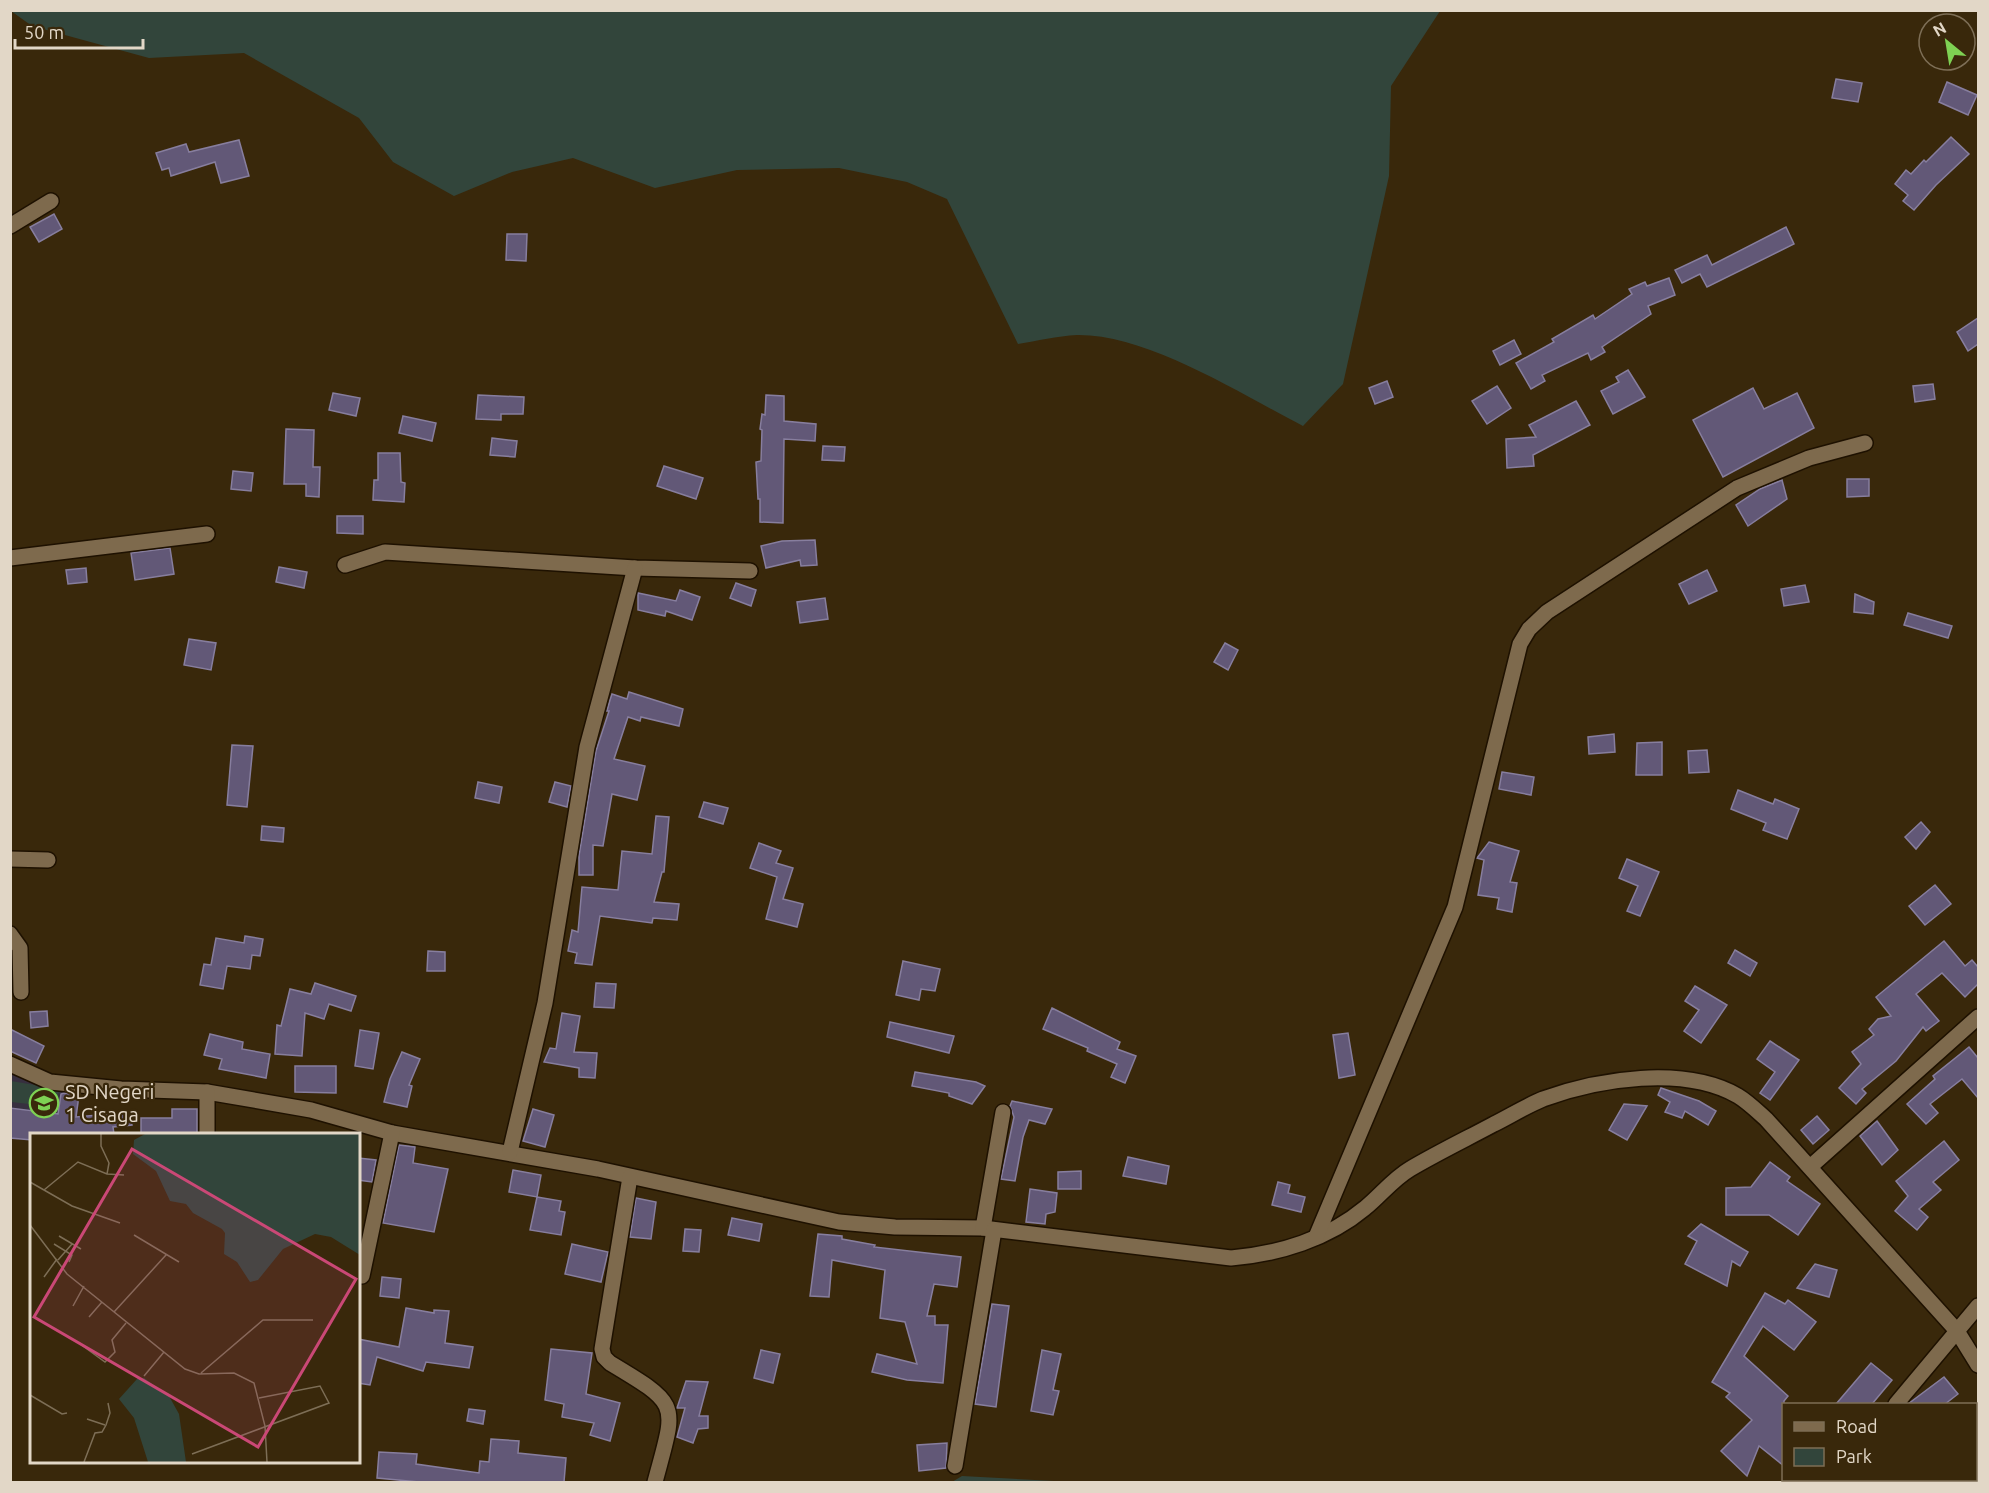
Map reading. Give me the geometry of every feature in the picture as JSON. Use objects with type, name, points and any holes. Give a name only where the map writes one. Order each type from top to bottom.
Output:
[{"type":"street","points":[[10,226],[51,201]]},
{"type":"street","points":[[1316,1237],[1455,907],[1520,644],[1529,629],[1547,612],[1737,488],[1809,458],[1865,443]]},
{"type":"street","points":[[10,558],[207,534]]},
{"type":"street","points":[[345,565],[385,552],[635,568],[750,571]]},
{"type":"street","points":[[510,1152],[545,1003],[587,747],[635,568]]},
{"type":"street","points":[[10,859],[48,860]]},
{"type":"street","points":[[10,934],[20,948],[21,992]]},
{"type":"street","points":[[1810,1167],[1978,1017]]},
{"type":"street","points":[[10,1064],[50,1082],[121,1089],[207,1092],[311,1110],[392,1133],[510,1152],[839,1222],[895,1227],[989,1229],[1231,1258],[1259,1256],[1341,1226],[1364,1209],[1407,1170],[1541,1100],[1582,1087],[1656,1077],[1716,1086],[1739,1096],[1766,1119],[1956,1330],[1978,1365]]},
{"type":"street","points":[[207,1092],[207,1133]]},
{"type":"street","points":[[955,1466],[989,1229],[1003,1112]]},
{"type":"street","points":[[362,1276],[392,1133]]},
{"type":"street","points":[[630,1177],[602,1349],[604,1357],[610,1363],[655,1390],[667,1406],[669,1428],[655,1482]]},
{"type":"street","points":[[1897,1403],[1978,1306]]},
{"type":"shaded area","name":"SD Negeri 1 Cisaga","points":[[10,1071],[41,1087],[80,1091],[75,1133],[30,1133],[30,1140],[11,1138]]},
{"type":"green space","points":[[1440,10],[1391,86],[1389,176],[1343,384],[1303,426],[1193,368],[1133,344],[1104,337],[1077,335],[1018,344],[947,199],[907,182],[839,168],[737,170],[655,188],[573,158],[512,172],[454,196],[393,162],[359,118],[244,53],[149,58],[32,26],[11,11]]},
{"type":"green space","points":[[11,1081],[59,1089],[56,1107],[11,1102]]},
{"type":"green space","points":[[962,1476],[1073,1482],[952,1482]]},
{"type":"building","points":[[1836,79],[1862,83],[1858,102],[1832,98]]},
{"type":"building","points":[[1947,82],[1977,95],[1968,115],[1939,102]]},
{"type":"building","points":[[1951,137],[1969,154],[1936,185],[1914,210],[1903,201],[1908,195],[1895,184],[1906,170],[1911,174]]},
{"type":"building","points":[[239,140],[249,176],[221,183],[215,162],[171,176],[169,168],[162,170],[156,153],[186,144],[189,152]]},
{"type":"building","points":[[54,214],[62,229],[39,242],[30,227]]},
{"type":"building","points":[[1786,227],[1794,244],[1707,287],[1700,274],[1682,283],[1675,270],[1707,255],[1712,265]]},
{"type":"building","points":[[507,234],[527,234],[526,261],[506,260]]},
{"type":"building","points":[[1669,278],[1675,295],[1648,306],[1651,314],[1602,347],[1605,352],[1591,360],[1588,353],[1542,375],[1545,381],[1531,389],[1516,363],[1554,342],[1552,339],[1593,315],[1595,319],[1632,294],[1629,289],[1645,282],[1647,286]]},
{"type":"building","points":[[1978,318],[1978,344],[1968,351],[1957,332]]},
{"type":"building","points":[[1514,340],[1521,354],[1500,365],[1493,351]]},
{"type":"building","points":[[1628,370],[1645,397],[1613,414],[1601,391],[1619,382],[1616,377]]},
{"type":"building","points":[[1387,381],[1393,397],[1375,404],[1369,388]]},
{"type":"building","points":[[1933,384],[1935,399],[1915,402],[1913,386]]},
{"type":"building","points":[[1497,386],[1511,408],[1487,424],[1472,401]]},
{"type":"building","points":[[1753,388],[1764,409],[1797,393],[1814,428],[1723,477],[1693,420]]},
{"type":"building","points":[[333,393],[360,398],[356,416],[329,410]]},
{"type":"building","points":[[478,395],[524,397],[523,414],[501,414],[501,420],[476,419]]},
{"type":"building","points":[[766,395],[784,396],[784,421],[816,424],[815,441],[784,439],[783,523],[760,522],[756,462],[761,461],[762,430],[760,429],[762,414],[765,415]]},
{"type":"building","points":[[1576,401],[1590,425],[1533,455],[1534,466],[1507,468],[1506,439],[1536,437],[1529,425]]},
{"type":"building","points":[[403,416],[436,423],[432,441],[399,433]]},
{"type":"building","points":[[286,429],[314,430],[313,467],[320,467],[319,497],[306,496],[306,484],[284,484]]},
{"type":"building","points":[[492,438],[517,441],[515,457],[490,455]]},
{"type":"building","points":[[823,446],[845,447],[844,461],[822,460]]},
{"type":"building","points":[[378,453],[400,453],[401,482],[405,483],[404,502],[373,500],[374,480],[378,480]]},
{"type":"building","points":[[664,466],[703,478],[696,499],[657,486]]},
{"type":"building","points":[[233,471],[253,473],[251,491],[231,489]]},
{"type":"building","points":[[1847,479],[1869,479],[1869,496],[1847,497]]},
{"type":"building","points":[[1782,480],[1787,499],[1748,526],[1736,505],[1760,489]]},
{"type":"building","points":[[337,516],[363,516],[363,534],[337,533]]},
{"type":"building","points":[[815,540],[817,565],[801,566],[800,560],[766,568],[761,546],[782,541]]},
{"type":"building","points":[[170,548],[174,574],[135,580],[131,553]]},
{"type":"building","points":[[279,567],[307,572],[304,588],[276,582]]},
{"type":"building","points":[[86,568],[87,582],[68,584],[66,570]]},
{"type":"building","points":[[1707,570],[1717,591],[1689,604],[1679,584]]},
{"type":"building","points":[[736,583],[756,590],[751,606],[730,598]]},
{"type":"building","points":[[1805,585],[1809,602],[1784,606],[1781,589]]},
{"type":"building","points":[[680,590],[700,597],[692,620],[666,611],[665,616],[638,610],[638,593],[676,601]]},
{"type":"building","points":[[1855,594],[1874,602],[1873,614],[1854,612]]},
{"type":"building","points":[[825,598],[828,619],[800,623],[797,602]]},
{"type":"building","points":[[1908,613],[1952,626],[1948,638],[1904,625]]},
{"type":"building","points":[[189,639],[216,643],[211,670],[184,665]]},
{"type":"building","points":[[1225,643],[1238,650],[1228,670],[1214,662]]},
{"type":"building","points":[[629,692],[683,709],[679,726],[641,717],[640,721],[628,717],[614,759],[645,766],[637,800],[612,794],[603,846],[593,845],[593,875],[579,875],[579,856],[596,751],[612,694],[627,699]]},
{"type":"building","points":[[1614,734],[1615,752],[1589,754],[1588,737]]},
{"type":"building","points":[[1662,742],[1662,775],[1636,775],[1637,743]]},
{"type":"building","points":[[232,745],[253,746],[247,807],[227,805]]},
{"type":"building","points":[[1707,750],[1709,772],[1689,773],[1688,751]]},
{"type":"building","points":[[1502,772],[1534,777],[1531,795],[1499,789]]},
{"type":"building","points":[[478,782],[502,787],[499,803],[475,798]]},
{"type":"building","points":[[555,782],[571,786],[567,807],[549,802]]},
{"type":"building","points":[[1738,790],[1773,804],[1775,799],[1799,809],[1787,839],[1763,830],[1766,823],[1731,809]]},
{"type":"building","points":[[704,802],[728,808],[723,824],[699,817]]},
{"type":"building","points":[[656,816],[669,817],[664,872],[662,872],[654,902],[679,904],[677,920],[653,918],[652,923],[600,916],[592,965],[575,963],[577,953],[568,951],[572,930],[578,932],[582,887],[618,890],[622,851],[652,854]]},
{"type":"building","points":[[1921,822],[1930,832],[1916,849],[1905,837]]},
{"type":"building","points":[[262,826],[284,828],[283,842],[261,840]]},
{"type":"building","points":[[1489,842],[1519,851],[1510,882],[1517,883],[1512,912],[1497,909],[1499,898],[1478,895],[1484,860],[1477,858]]},
{"type":"building","points":[[759,843],[781,851],[776,863],[793,868],[783,899],[803,904],[797,927],[766,919],[777,877],[750,868]]},
{"type":"building","points":[[1627,859],[1659,872],[1640,916],[1627,911],[1638,886],[1619,878]]},
{"type":"building","points":[[1935,885],[1951,904],[1925,925],[1909,906]]},
{"type":"building","points":[[245,936],[263,939],[260,956],[252,955],[250,969],[227,966],[223,989],[200,985],[204,964],[211,965],[216,938],[244,943]]},
{"type":"building","points":[[1944,941],[1965,966],[1972,960],[1978,967],[1978,984],[1965,997],[1942,973],[1916,994],[1939,1021],[1926,1031],[1923,1027],[1896,1061],[1862,1089],[1866,1093],[1856,1104],[1839,1088],[1861,1064],[1852,1052],[1874,1035],[1869,1029],[1878,1019],[1891,1016],[1876,997]]},
{"type":"building","points":[[1735,950],[1757,963],[1750,976],[1728,963]]},
{"type":"building","points":[[428,951],[445,952],[445,971],[427,971]]},
{"type":"building","points":[[903,961],[940,969],[935,991],[921,989],[919,1000],[896,995]]},
{"type":"building","points":[[315,983],[356,996],[351,1011],[329,1004],[324,1019],[305,1013],[302,1056],[275,1054],[277,1025],[281,1026],[290,989],[311,994]]},
{"type":"building","points":[[596,983],[616,984],[614,1008],[594,1007]]},
{"type":"building","points":[[1695,986],[1727,1005],[1701,1043],[1684,1031],[1699,1010],[1685,1001]]},
{"type":"building","points":[[1052,1008],[1120,1042],[1117,1049],[1136,1056],[1125,1083],[1111,1077],[1117,1064],[1087,1051],[1088,1048],[1043,1029]]},
{"type":"building","points":[[47,1011],[48,1026],[31,1028],[30,1012]]},
{"type":"building","points":[[562,1013],[580,1016],[574,1052],[597,1053],[595,1078],[579,1077],[579,1068],[544,1062],[550,1048],[556,1049]]},
{"type":"building","points":[[890,1022],[954,1036],[949,1053],[887,1037]]},
{"type":"building","points":[[10,1029],[44,1046],[36,1063],[10,1051]]},
{"type":"building","points":[[360,1030],[379,1033],[373,1069],[355,1066]]},
{"type":"building","points":[[1348,1033],[1355,1075],[1339,1078],[1333,1035]]},
{"type":"building","points":[[210,1034],[243,1042],[242,1049],[270,1054],[266,1078],[219,1069],[222,1059],[204,1055]]},
{"type":"building","points":[[1770,1041],[1799,1060],[1770,1100],[1760,1093],[1775,1072],[1757,1059]]},
{"type":"building","points":[[1969,1047],[1978,1058],[1978,1098],[1962,1079],[1930,1104],[1938,1113],[1926,1124],[1907,1104],[1935,1079],[1933,1076]]},
{"type":"building","points":[[402,1052],[420,1059],[409,1085],[412,1086],[407,1107],[384,1102],[390,1079]]},
{"type":"building","points":[[295,1066],[336,1066],[336,1093],[295,1092]]},
{"type":"building","points":[[915,1072],[976,1082],[985,1086],[972,1104],[949,1096],[949,1093],[912,1086]]},
{"type":"building","points":[[1661,1088],[1699,1101],[1716,1111],[1708,1125],[1685,1111],[1682,1118],[1665,1112],[1670,1102],[1658,1095]]},
{"type":"building","points":[[61,1094],[79,1095],[76,1117],[131,1112],[132,1125],[113,1127],[114,1133],[30,1133],[30,1140],[10,1138],[10,1108],[58,1114]]},
{"type":"building","points":[[1012,1101],[1052,1109],[1045,1124],[1029,1120],[1023,1137],[1015,1181],[1001,1179],[1014,1117],[1010,1106]]},
{"type":"building","points":[[1624,1104],[1647,1106],[1627,1140],[1609,1130]]},
{"type":"building","points":[[172,1109],[197,1109],[197,1133],[141,1133],[141,1118],[172,1118]]},
{"type":"building","points":[[533,1109],[554,1115],[545,1147],[523,1141]]},
{"type":"building","points":[[1817,1116],[1829,1130],[1813,1144],[1801,1130]]},
{"type":"building","points":[[1877,1121],[1898,1150],[1882,1165],[1860,1136]]},
{"type":"building","points":[[1944,1141],[1959,1160],[1933,1182],[1941,1190],[1919,1209],[1928,1217],[1917,1230],[1895,1211],[1908,1196],[1896,1181]]},
{"type":"building","points":[[399,1145],[415,1147],[413,1163],[448,1169],[434,1232],[383,1223]]},
{"type":"building","points":[[1128,1157],[1169,1166],[1166,1184],[1123,1176]]},
{"type":"building","points":[[360,1158],[376,1160],[372,1182],[360,1180]]},
{"type":"building","points":[[1770,1162],[1790,1177],[1787,1181],[1820,1204],[1798,1235],[1769,1215],[1726,1215],[1726,1188],[1751,1187]]},
{"type":"building","points":[[513,1170],[541,1175],[537,1197],[509,1192]]},
{"type":"building","points":[[1081,1171],[1081,1189],[1058,1189],[1058,1172]]},
{"type":"building","points":[[1278,1182],[1290,1185],[1288,1193],[1305,1197],[1301,1212],[1272,1205]]},
{"type":"building","points":[[1030,1189],[1057,1193],[1055,1212],[1046,1214],[1045,1224],[1026,1222]]},
{"type":"building","points":[[537,1197],[561,1201],[559,1211],[565,1212],[561,1235],[530,1230]]},
{"type":"building","points":[[636,1198],[656,1202],[651,1239],[630,1237]]},
{"type":"building","points":[[732,1218],[762,1224],[759,1241],[728,1235]]},
{"type":"building","points":[[1701,1224],[1748,1252],[1740,1266],[1732,1261],[1727,1286],[1685,1264],[1697,1241],[1688,1236]]},
{"type":"building","points":[[685,1229],[701,1230],[699,1252],[683,1251]]},
{"type":"building","points":[[818,1234],[842,1236],[842,1239],[875,1245],[874,1247],[961,1257],[957,1287],[934,1284],[927,1316],[935,1316],[935,1325],[948,1325],[943,1383],[907,1380],[872,1372],[877,1354],[917,1364],[905,1322],[880,1318],[885,1270],[832,1260],[829,1297],[810,1296]]},
{"type":"building","points":[[572,1244],[608,1252],[601,1282],[565,1274]]},
{"type":"building","points":[[1815,1264],[1837,1270],[1829,1297],[1797,1288]]},
{"type":"building","points":[[382,1277],[401,1279],[399,1298],[380,1296]]},
{"type":"building","points":[[1765,1293],[1785,1304],[1788,1300],[1816,1322],[1794,1350],[1763,1326],[1744,1356],[1788,1396],[1782,1403],[1782,1464],[1759,1446],[1747,1476],[1721,1451],[1752,1420],[1726,1397],[1730,1393],[1712,1382]]},
{"type":"building","points":[[992,1304],[1009,1306],[996,1407],[975,1404]]},
{"type":"building","points":[[406,1308],[434,1313],[434,1310],[449,1311],[445,1343],[473,1347],[469,1368],[426,1362],[423,1371],[377,1357],[370,1385],[360,1383],[360,1339],[399,1347]]},
{"type":"building","points":[[551,1349],[592,1353],[586,1394],[620,1403],[610,1441],[590,1435],[594,1423],[562,1417],[564,1404],[545,1400]]},
{"type":"building","points":[[761,1350],[780,1354],[773,1383],[754,1378]]},
{"type":"building","points":[[1042,1350],[1061,1354],[1053,1390],[1059,1391],[1053,1415],[1031,1411]]},
{"type":"building","points":[[1871,1363],[1892,1380],[1873,1403],[1837,1403]]},
{"type":"building","points":[[1944,1377],[1958,1394],[1946,1403],[1909,1403]]},
{"type":"building","points":[[686,1381],[708,1382],[699,1416],[708,1416],[708,1428],[698,1429],[693,1443],[677,1437],[685,1408],[677,1408]]},
{"type":"building","points":[[469,1409],[485,1411],[483,1424],[467,1421]]},
{"type":"building","points":[[491,1439],[519,1441],[518,1453],[566,1458],[564,1482],[419,1482],[377,1478],[379,1452],[417,1454],[416,1464],[479,1473],[480,1461],[489,1462]]},
{"type":"building","points":[[947,1443],[946,1468],[919,1471],[917,1445]]},
{"type":"place","name":"SD Negeri 1 Cisaga","points":[[44,1103]]}]
